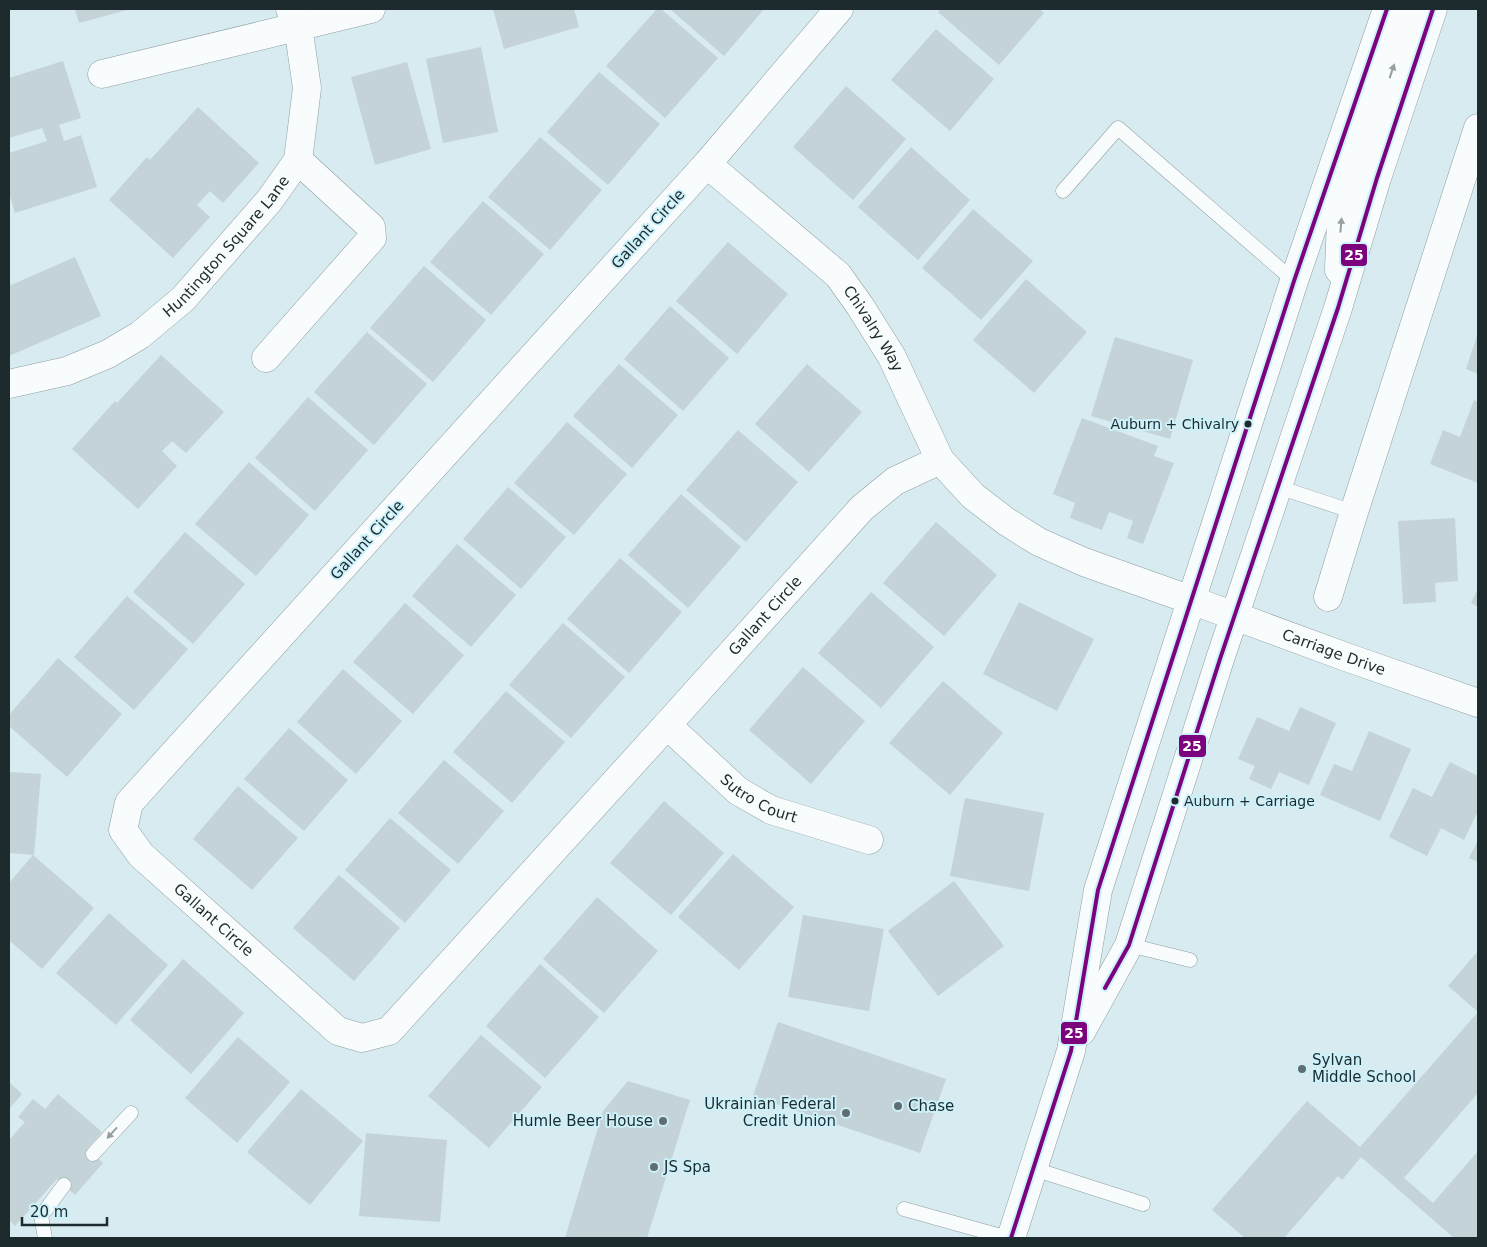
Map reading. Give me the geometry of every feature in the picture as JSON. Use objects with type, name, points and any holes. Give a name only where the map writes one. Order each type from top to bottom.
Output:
[{"type":"street","points":[[102,74],[294,17],[371,9]]},
{"type":"street","points":[[707,164],[840,9]]},
{"type":"street","points":[[1009,1238],[1034,1169],[1070,1051],[1098,890],[1294,281],[1387,9]]},
{"type":"street","points":[[1338,308],[1341,220],[1413,9]]},
{"type":"street","points":[[1070,1051],[1129,945],[1235,615],[1338,308],[1377,178],[1433,9]]},
{"type":"street","name":"Huntington Square Lane","points":[[9,384],[67,370],[108,354],[140,335],[184,299],[268,201],[298,160],[307,88],[294,17]]},
{"type":"street","points":[[1328,597],[1478,128]]},
{"type":"street","points":[[266,358],[372,238],[371,228],[298,160]]},
{"type":"street","name":"Chivalry Way","points":[[707,164],[838,275],[892,357],[940,460],[974,496],[1007,522],[1039,542],[1084,562],[1191,600]]},
{"type":"street","name":"Gallant Circle","points":[[707,164],[130,803],[124,830],[141,855],[338,1031],[362,1038],[389,1031],[862,508],[895,481],[940,460]]},
{"type":"street","name":"Carriage Drive","points":[[1191,600],[1478,703]]},
{"type":"street","name":"Sutro Court","points":[[667,725],[738,791],[771,810],[869,840]]},
{"type":"lane","points":[[1063,191],[1118,128],[1294,281]]},
{"type":"lane","points":[[1278,487],[1354,512]]},
{"type":"lane","points":[[1129,945],[1190,960]]},
{"type":"lane","points":[[93,1154],[131,1112]]},
{"type":"lane","points":[[1034,1169],[1143,1204]]},
{"type":"lane","points":[[44,1238],[41,1216],[64,1185]]},
{"type":"lane","points":[[904,1209],[1009,1238]]},
{"type":"building","points":[[75,9],[131,9],[79,23]]},
{"type":"building","points":[[493,9],[574,9],[579,27],[504,49]]},
{"type":"building","points":[[657,9],[661,9],[718,58],[665,118],[606,66]]},
{"type":"building","points":[[670,9],[764,9],[724,56]]},
{"type":"building","points":[[941,9],[1039,9],[1044,13],[999,65],[938,12]]},
{"type":"building","points":[[936,29],[994,79],[950,131],[891,80]]},
{"type":"building","points":[[481,47],[498,132],[443,143],[426,59]]},
{"type":"building","points":[[63,61],[81,118],[59,125],[64,141],[81,135],[97,187],[15,213],[9,193],[9,153],[47,141],[42,128],[9,138],[9,78]]},
{"type":"building","points":[[407,62],[431,149],[375,165],[351,77]]},
{"type":"building","points":[[599,72],[660,124],[608,185],[547,132]]},
{"type":"building","points":[[846,86],[906,139],[853,200],[793,147]]},
{"type":"building","points":[[198,107],[259,163],[223,203],[210,191],[197,205],[210,217],[173,258],[109,200],[147,157],[150,160]]},
{"type":"building","points":[[540,137],[602,190],[550,250],[488,197]]},
{"type":"building","points":[[911,147],[970,200],[918,260],[858,207]]},
{"type":"building","points":[[483,201],[544,254],[491,315],[430,262]]},
{"type":"building","points":[[973,209],[1033,261],[981,320],[922,268]]},
{"type":"building","points":[[728,242],[788,294],[737,354],[676,301]]},
{"type":"building","points":[[75,257],[101,316],[9,356],[9,286]]},
{"type":"building","points":[[424,266],[486,320],[433,382],[370,328]]},
{"type":"building","points":[[1026,279],[1087,332],[1034,393],[973,340]]},
{"type":"building","points":[[670,306],[729,358],[683,411],[624,359]]},
{"type":"building","points":[[367,332],[427,384],[374,445],[314,392]]},
{"type":"building","points":[[1478,333],[1478,374],[1466,369]]},
{"type":"building","points":[[1115,337],[1193,360],[1170,439],[1091,416]]},
{"type":"building","points":[[161,355],[224,412],[186,453],[172,441],[162,451],[177,466],[138,509],[72,449],[115,401],[117,403]]},
{"type":"building","points":[[619,364],[678,415],[632,468],[573,416]]},
{"type":"building","points":[[807,364],[862,412],[809,472],[755,424]]},
{"type":"building","points":[[308,397],[368,450],[315,511],[255,458]]},
{"type":"building","points":[[1474,400],[1478,402],[1478,483],[1430,464],[1443,430],[1460,437]]},
{"type":"building","points":[[1082,418],[1158,446],[1154,456],[1174,463],[1143,544],[1127,538],[1133,521],[1109,512],[1102,530],[1070,518],[1075,503],[1053,494]]},
{"type":"building","points":[[567,422],[627,474],[574,535],[514,483]]},
{"type":"building","points":[[738,430],[798,482],[746,542],[686,490]]},
{"type":"building","points":[[249,462],[309,515],[256,576],[195,524]]},
{"type":"building","points":[[508,487],[566,537],[521,589],[463,539]]},
{"type":"building","points":[[681,494],[741,547],[688,608],[628,555]]},
{"type":"building","points":[[1455,518],[1458,581],[1435,583],[1436,602],[1403,604],[1398,521]]},
{"type":"building","points":[[936,522],[997,575],[944,636],[883,583]]},
{"type":"building","points":[[185,532],[245,584],[193,644],[133,592]]},
{"type":"building","points":[[457,544],[516,595],[471,647],[412,596]]},
{"type":"building","points":[[620,558],[682,612],[629,673],[567,619]]},
{"type":"building","points":[[1478,588],[1478,607],[1471,603]]},
{"type":"building","points":[[871,592],[934,647],[881,708],[818,653]]},
{"type":"building","points":[[127,596],[188,649],[134,710],[74,657]]},
{"type":"building","points":[[1019,602],[1094,639],[1057,711],[983,674]]},
{"type":"building","points":[[405,603],[464,655],[413,714],[353,662]]},
{"type":"building","points":[[563,623],[625,677],[571,738],[509,685]]},
{"type":"building","points":[[58,658],[122,714],[67,777],[9,726],[9,715]]},
{"type":"building","points":[[803,667],[865,721],[811,784],[749,730]]},
{"type":"building","points":[[343,669],[402,721],[356,774],[297,722]]},
{"type":"building","points":[[943,681],[1003,733],[950,795],[889,743]]},
{"type":"building","points":[[506,691],[565,742],[512,803],[453,752]]},
{"type":"building","points":[[1300,707],[1336,723],[1309,785],[1279,772],[1271,789],[1249,779],[1255,766],[1238,759],[1257,717],[1289,731]]},
{"type":"building","points":[[289,728],[348,780],[304,831],[244,779]]},
{"type":"building","points":[[1369,731],[1411,749],[1380,821],[1320,795],[1334,764],[1352,771]]},
{"type":"building","points":[[444,760],[504,811],[458,864],[398,813]]},
{"type":"building","points":[[1450,762],[1478,776],[1478,811],[1464,840],[1441,828],[1427,856],[1389,837],[1413,788],[1432,797]]},
{"type":"building","points":[[9,772],[41,774],[34,855],[9,853]]},
{"type":"building","points":[[238,786],[298,838],[252,890],[193,839]]},
{"type":"building","points":[[965,798],[1044,813],[1029,891],[950,876]]},
{"type":"building","points":[[664,801],[724,853],[671,915],[610,863]]},
{"type":"building","points":[[390,818],[451,870],[405,923],[345,870]]},
{"type":"building","points":[[1478,840],[1478,862],[1469,858]]},
{"type":"building","points":[[733,854],[794,907],[739,970],[678,917]]},
{"type":"building","points":[[33,855],[94,908],[42,969],[9,940],[9,883]]},
{"type":"building","points":[[339,875],[400,928],[354,981],[293,928]]},
{"type":"building","points":[[954,881],[1004,946],[938,996],[888,931]]},
{"type":"building","points":[[597,897],[658,951],[604,1013],[543,959]]},
{"type":"building","points":[[109,913],[168,965],[116,1025],[56,973]]},
{"type":"building","points":[[803,915],[884,929],[869,1011],[788,997]]},
{"type":"building","points":[[1478,951],[1478,1012],[1448,986]]},
{"type":"building","points":[[183,959],[244,1013],[191,1074],[130,1020]]},
{"type":"building","points":[[540,964],[599,1017],[545,1078],[486,1026]]},
{"type":"building","points":[[1478,1012],[1478,1093],[1404,1178],[1433,1203],[1478,1151],[1478,1238],[1454,1238],[1361,1157],[1342,1180],[1338,1176],[1284,1238],[1245,1238],[1212,1210],[1307,1101],[1360,1147]]},
{"type":"building","points":[[778,1022],[946,1079],[920,1153],[753,1096]]},
{"type":"building","points":[[481,1035],[542,1087],[489,1148],[428,1096]]},
{"type":"building","points":[[238,1037],[290,1082],[237,1143],[185,1098]]},
{"type":"building","points":[[628,1081],[690,1100],[647,1238],[565,1238],[603,1111]]},
{"type":"building","points":[[9,1082],[22,1094],[9,1109]]},
{"type":"building","points":[[301,1089],[363,1141],[310,1205],[247,1152]]},
{"type":"building","points":[[58,1094],[102,1132],[87,1149],[103,1163],[75,1195],[57,1179],[15,1226],[9,1220],[9,1140],[25,1122],[18,1117],[33,1099],[45,1109]]},
{"type":"building","points":[[366,1133],[447,1140],[440,1222],[359,1216]]},
{"type":"transit line","name":"25","points":[[1011,1238],[1071,1051],[1098,890],[1294,281],[1387,9]]},
{"type":"transit line","name":"25","points":[[1105,988],[1129,945],[1220,659],[1338,308],[1377,178],[1433,9]]},
{"type":"place","name":"Auburn + Chivalry","points":[[1248,424]]},
{"type":"place","name":"Auburn + Carriage","points":[[1175,801]]},
{"type":"place","name":"Sylvan Middle School","points":[[1302,1069]]},
{"type":"place","name":"Chase","points":[[898,1106]]},
{"type":"place","name":"Ukrainian Federal Credit Union","points":[[846,1113]]},
{"type":"place","name":"Humle Beer House","points":[[663,1121]]},
{"type":"place","name":"JS Spa","points":[[654,1167]]}]
